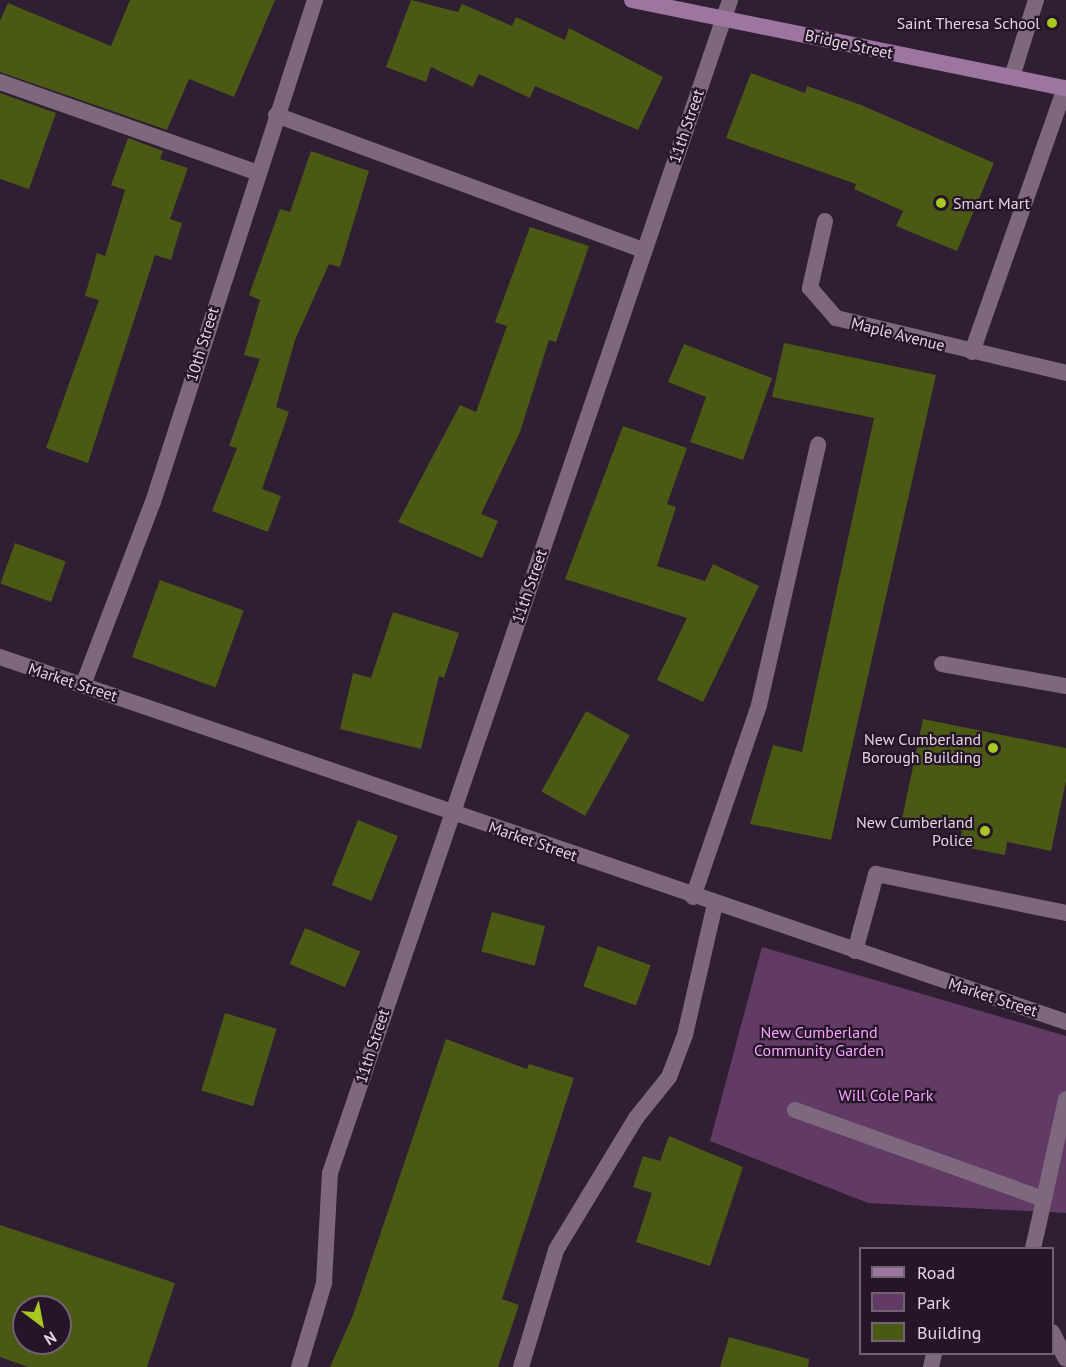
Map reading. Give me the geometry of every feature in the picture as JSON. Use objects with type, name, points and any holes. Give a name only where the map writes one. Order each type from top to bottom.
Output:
[{"type":"main road","name":"Bridge Street","points":[[632,0],[1066,88]]},
{"type":"street","name":"10th Street","points":[[83,685],[153,502],[256,172],[315,0]]},
{"type":"street","name":"11th Street","points":[[299,1367],[324,1283],[330,1173],[450,812],[730,0]]},
{"type":"street","points":[[1012,77],[1036,0]]},
{"type":"street","points":[[0,82],[256,172]]},
{"type":"street","points":[[972,352],[1066,88]]},
{"type":"street","points":[[276,115],[643,250]]},
{"type":"street","name":"Maple Avenue","points":[[825,221],[810,288],[818,303],[836,318],[1066,373]]},
{"type":"street","points":[[693,897],[759,705],[818,445]]},
{"type":"street","name":"Market Street","points":[[0,657],[693,897],[1066,1022]]},
{"type":"street","points":[[942,664],[1066,686]]},
{"type":"street","points":[[855,951],[876,874],[1066,913]]},
{"type":"street","points":[[521,1367],[556,1250],[636,1118],[669,1077],[685,1035],[715,904]]},
{"type":"street","points":[[1033,1247],[1066,1099]]},
{"type":"street","points":[[795,1110],[1044,1199]]},
{"type":"street","points":[[1054,1335],[1064,1361]]},
{"type":"green space","name":"Will Cole Park","points":[[762,947],[1066,1036],[1066,1213],[868,1203],[710,1141]]},
{"type":"building","points":[[130,0],[275,0],[234,97],[189,79],[167,130],[0,72],[0,21],[8,3],[111,46]]},
{"type":"building","points":[[411,0],[458,12],[462,4],[512,26],[516,17],[565,40],[569,28],[663,77],[638,130],[535,86],[530,98],[479,74],[473,87],[431,67],[426,82],[386,67]]},
{"type":"building","points":[[751,73],[805,93],[807,86],[861,105],[994,163],[957,251],[896,226],[903,211],[854,189],[856,184],[726,138]]},
{"type":"building","points":[[0,93],[56,113],[29,189],[0,179]]},
{"type":"building","points":[[128,138],[163,151],[160,159],[188,168],[170,219],[182,223],[171,260],[155,255],[88,463],[46,448],[99,300],[85,296],[97,253],[105,256],[125,190],[111,185]]},
{"type":"building","points":[[311,151],[369,171],[340,267],[329,264],[295,340],[276,407],[289,412],[262,489],[281,496],[268,532],[212,511],[237,448],[229,446],[260,359],[244,355],[260,300],[249,295],[280,209],[290,212]]},
{"type":"building","points":[[530,227],[589,246],[556,342],[549,340],[520,432],[481,514],[498,521],[482,558],[398,522],[460,405],[476,412],[507,326],[495,322]]},
{"type":"building","points":[[784,343],[936,375],[831,840],[750,824],[773,745],[802,752],[874,418],[772,397]]},
{"type":"building","points":[[684,344],[772,378],[743,460],[690,442],[706,397],[668,382]]},
{"type":"building","points":[[623,426],[687,448],[667,504],[676,507],[657,566],[705,581],[713,564],[759,586],[703,702],[657,680],[687,618],[565,579]]},
{"type":"building","points":[[15,543],[66,561],[51,602],[0,583]]},
{"type":"building","points":[[160,580],[244,610],[216,687],[132,657]]},
{"type":"building","points":[[393,612],[459,633],[444,678],[439,676],[421,749],[340,729],[353,673],[371,678]]},
{"type":"building","points":[[586,711],[630,735],[585,816],[541,791]]},
{"type":"building","points":[[923,719],[1066,748],[1066,781],[1051,851],[1007,842],[1005,855],[959,846],[962,831],[902,819]]},
{"type":"building","points":[[358,820],[398,836],[372,901],[332,885]]},
{"type":"building","points":[[492,912],[545,926],[535,966],[481,952]]},
{"type":"building","points":[[305,928],[360,951],[345,987],[290,964]]},
{"type":"building","points":[[598,946],[651,965],[636,1006],[583,986]]},
{"type":"building","points":[[225,1013],[277,1029],[253,1106],[201,1090]]},
{"type":"building","points":[[446,1039],[527,1069],[529,1064],[574,1078],[502,1299],[519,1305],[498,1367],[330,1367],[353,1315]]},
{"type":"building","points":[[669,1136],[743,1167],[710,1266],[636,1242],[652,1193],[633,1187],[643,1156],[660,1161]]},
{"type":"building","points":[[0,1225],[175,1283],[147,1367],[28,1367],[0,1357]]},
{"type":"building","points":[[729,1337],[809,1359],[808,1367],[720,1367]]},
{"type":"place","name":"Saint Theresa School","points":[[1052,23]]},
{"type":"place","name":"Smart Mart","points":[[941,203]]},
{"type":"place","name":"New Cumberland Borough Building","points":[[993,748]]},
{"type":"place","name":"New Cumberland Police","points":[[985,831]]},
{"type":"park label","name":"New Cumberland Community Garden","points":[[819,1041]]}]
